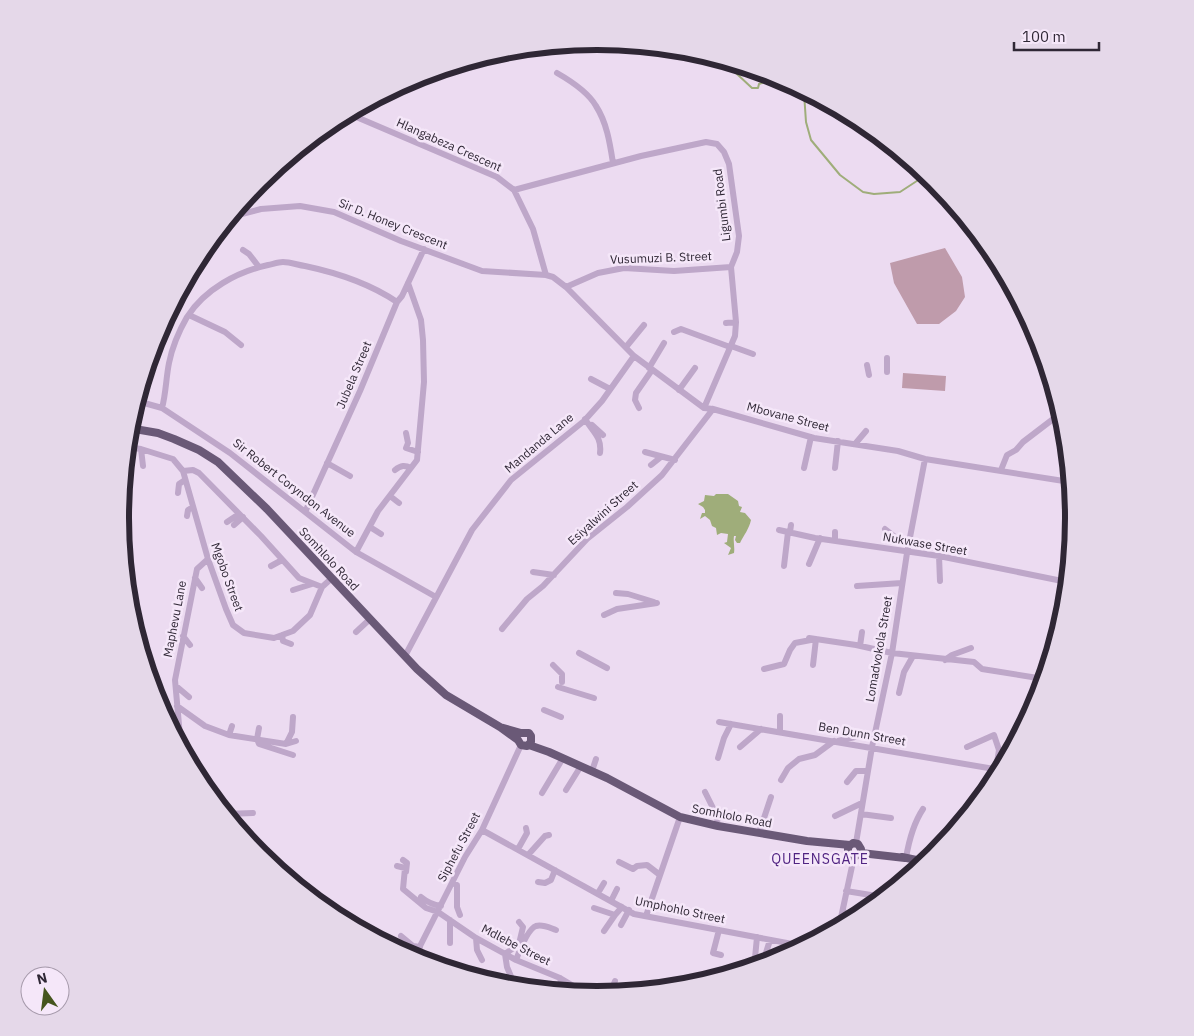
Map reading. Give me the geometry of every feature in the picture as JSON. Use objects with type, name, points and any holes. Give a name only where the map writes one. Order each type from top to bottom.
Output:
[{"type":"main road","name":"Somhlolo Road","points":[[138,429],[174,438],[218,462],[267,509],[405,656],[446,696],[524,741],[592,771],[680,817],[716,826],[916,860]]},
{"type":"street","points":[[557,72],[573,83],[596,105],[608,134],[613,163]]},
{"type":"street","name":"Hlangabeza Crescent","points":[[361,115],[497,177],[514,190],[533,229],[546,275]]},
{"type":"street","name":"Ligumbi Road","points":[[514,190],[613,163],[706,142],[716,144],[724,152],[729,164],[739,236],[737,252],[731,267],[736,322],[734,336],[715,390],[704,408]]},
{"type":"street","name":"Sir D. Honey Crescent","points":[[241,214],[261,209],[300,206],[334,212],[482,271],[546,275]]},
{"type":"street","name":"Jubela Street","points":[[306,510],[360,391],[397,302],[424,249]]},
{"type":"street","points":[[242,250],[249,254],[259,267]]},
{"type":"street","points":[[162,408],[169,363],[176,340],[189,315],[220,284],[259,267],[282,262],[316,269],[361,282],[379,290],[397,302]]},
{"type":"street","name":"Vusumuzi B. Street","points":[[566,287],[598,273],[624,268],[674,270],[731,267]]},
{"type":"street","name":"Mbovane Street","points":[[546,275],[553,277],[566,287],[634,356],[704,408],[811,437],[898,451],[925,459],[1063,481]]},
{"type":"street","points":[[356,552],[378,511],[418,460],[424,382],[423,340],[421,320],[408,283]]},
{"type":"street","points":[[189,315],[225,332],[241,345]]},
{"type":"street","points":[[726,323],[736,322]]},
{"type":"street","points":[[626,347],[644,325]]},
{"type":"street","points":[[674,332],[681,329],[753,354]]},
{"type":"street","points":[[639,408],[635,400],[636,393],[664,343]]},
{"type":"street","name":"Mandanda Lane","points":[[405,656],[472,530],[511,480],[585,419],[634,356]]},
{"type":"street","points":[[887,358],[887,372]]},
{"type":"street","points":[[867,365],[869,375]]},
{"type":"street","points":[[679,390],[695,368]]},
{"type":"street","points":[[591,379],[610,389]]},
{"type":"street","name":"Sir Robert Coryndon Avenue","points":[[144,403],[162,408],[230,453],[306,510],[326,529],[356,552],[436,598]]},
{"type":"street","name":"Esiyalwini Street","points":[[502,629],[527,599],[554,575],[587,539],[627,507],[662,475],[713,409]]},
{"type":"street","points":[[1001,470],[1007,455],[1016,450],[1023,442],[1054,418]]},
{"type":"street","points":[[585,419],[603,435]]},
{"type":"street","points":[[585,419],[599,438],[601,444],[600,453]]},
{"type":"street","points":[[855,444],[866,431]]},
{"type":"street","points":[[406,433],[408,444],[406,448],[418,452]]},
{"type":"street","points":[[804,468],[811,437]]},
{"type":"street","points":[[835,468],[838,442]]},
{"type":"street","points":[[134,448],[173,459],[183,471],[193,470],[199,473],[299,578],[322,587]]},
{"type":"street","points":[[141,449],[143,466]]},
{"type":"street","points":[[645,452],[674,460]]},
{"type":"street","points":[[651,465],[662,457]]},
{"type":"street","name":"Lomadvokola Street","points":[[841,917],[872,747],[892,653],[907,552],[925,459]]},
{"type":"street","points":[[327,463],[350,476]]},
{"type":"street","points":[[395,470],[399,466],[405,465],[411,468]]},
{"type":"street","name":"Mgobo Street","points":[[183,471],[208,559],[233,625],[247,638],[274,638],[282,635]]},
{"type":"street","points":[[178,494],[179,484],[186,480]]},
{"type":"street","points":[[390,496],[399,503]]},
{"type":"street","points":[[187,516],[188,510],[193,507]]},
{"type":"street","points":[[231,524],[241,516]]},
{"type":"street","points":[[784,566],[785,545],[791,525]]},
{"type":"street","points":[[370,527],[381,534]]},
{"type":"street","points":[[885,529],[899,540],[909,542]]},
{"type":"street","name":"Nukwase Street","points":[[780,530],[835,541],[939,556],[1061,581]]},
{"type":"street","points":[[835,541],[836,532]]},
{"type":"street","points":[[809,564],[820,538]]},
{"type":"street","points":[[939,556],[940,581]]},
{"type":"street","name":"Maphevu Lane","points":[[177,724],[176,686],[183,636],[197,569],[208,559]]},
{"type":"street","points":[[271,566],[282,560]]},
{"type":"street","points":[[533,572],[554,575]]},
{"type":"street","points":[[195,578],[202,588]]},
{"type":"street","points":[[291,644],[283,641],[282,635],[293,631],[310,615],[322,587],[332,578]]},
{"type":"street","points":[[293,590],[312,584]]},
{"type":"street","points":[[857,586],[902,584]]},
{"type":"street","points":[[604,615],[617,609],[657,603],[628,594],[616,593]]},
{"type":"street","points":[[356,632],[370,619]]},
{"type":"street","points":[[860,646],[862,632]]},
{"type":"street","points":[[183,636],[190,646]]},
{"type":"street","points":[[812,639],[813,665]]},
{"type":"street","points":[[764,669],[784,664],[795,643],[812,639],[913,656],[974,662],[982,669],[1036,678]]},
{"type":"street","points":[[945,660],[952,655],[971,648]]},
{"type":"street","points":[[579,653],[607,668]]},
{"type":"street","points":[[899,693],[904,672],[913,656]]},
{"type":"street","points":[[553,665],[562,674],[560,684],[594,698]]},
{"type":"street","points":[[176,686],[189,697]]},
{"type":"street","points":[[177,706],[205,726],[229,735],[286,744],[296,741]]},
{"type":"street","points":[[544,710],[561,716]]},
{"type":"street","points":[[286,744],[292,732],[293,716]]},
{"type":"street","points":[[780,716],[780,732]]},
{"type":"street","name":"Ben Dunn Street","points":[[719,722],[992,769]]},
{"type":"street","points":[[718,758],[724,738],[731,724]]},
{"type":"street","points":[[229,735],[232,726]]},
{"type":"street","points":[[259,728],[259,744],[293,755]]},
{"type":"street","points":[[740,747],[761,729]]},
{"type":"street","points":[[967,747],[994,735],[999,750],[999,757]]},
{"type":"street","points":[[782,780],[788,768],[799,759],[815,755],[835,741],[860,736]]},
{"type":"street","name":"Siphefu Street","points":[[418,950],[465,856],[482,830],[524,741]]},
{"type":"street","points":[[542,793],[563,758]]},
{"type":"street","points":[[592,771],[596,759]]},
{"type":"street","points":[[566,790],[581,766]]},
{"type":"street","points":[[847,782],[856,771],[868,771]]},
{"type":"street","points":[[705,792],[718,818],[716,826]]},
{"type":"street","points":[[759,833],[771,797]]},
{"type":"street","points":[[835,816],[862,803]]},
{"type":"street","points":[[905,858],[916,819],[923,809]]},
{"type":"street","points":[[234,814],[253,813]]},
{"type":"street","points":[[861,814],[890,818]]},
{"type":"street","points":[[646,916],[680,817]]},
{"type":"street","points":[[518,850],[527,833],[526,828]]},
{"type":"street","name":"Umphohlo Street","points":[[482,830],[634,914],[791,944]]},
{"type":"street","points":[[528,855],[545,836],[549,835]]},
{"type":"street","points":[[403,860],[407,863],[402,889],[426,908],[440,909]]},
{"type":"street","points":[[619,862],[633,869],[637,866],[646,865],[660,875]]},
{"type":"street","points":[[397,866],[405,868],[406,872]]},
{"type":"street","points":[[538,882],[551,880],[555,870]]},
{"type":"street","points":[[452,883],[458,885],[457,907],[460,915]]},
{"type":"street","points":[[598,894],[604,883]]},
{"type":"street","points":[[611,901],[617,889]]},
{"type":"street","points":[[846,891],[873,895]]},
{"type":"street","points":[[421,897],[440,909]]},
{"type":"street","points":[[604,931],[622,906]]},
{"type":"street","points":[[594,908],[615,915]]},
{"type":"street","name":"Mdlebe Street","points":[[440,909],[450,920],[476,938],[516,960],[560,978],[572,985]]},
{"type":"street","points":[[843,909],[845,914]]},
{"type":"street","points":[[621,925],[629,910]]},
{"type":"street","points":[[450,920],[450,943]]},
{"type":"street","points":[[512,978],[505,954],[519,944],[523,927],[519,922]]},
{"type":"street","points":[[516,960],[531,929],[543,925],[556,930]]},
{"type":"street","points":[[719,930],[713,953],[721,955]]},
{"type":"street","points":[[401,936],[413,946],[420,947]]},
{"type":"street","points":[[755,958],[756,937]]},
{"type":"street","points":[[476,938],[477,950],[482,960]]},
{"type":"street","points":[[766,954],[770,940]]},
{"type":"street","points":[[560,978],[562,985]]},
{"type":"shaded area","points":[[945,248],[962,277],[965,297],[956,311],[939,324],[917,324],[894,283],[890,263]]},
{"type":"shaded area","points":[[903,373],[946,376],[945,391],[902,388]]},
{"type":"shaded area","points":[[716,494],[728,494],[738,501],[739,506],[742,507],[740,512],[745,513],[751,520],[740,543],[737,543],[735,540],[736,536],[734,536],[734,553],[728,555],[731,548],[724,543],[727,542],[728,534],[721,533],[717,535],[716,528],[712,526],[710,520],[705,516],[700,519],[705,510],[698,504],[704,501],[705,495],[714,496]]},
{"type":"waterway","points":[[734,71],[752,88],[758,88],[759,84],[765,82]]},
{"type":"waterway","points":[[804,98],[806,122],[811,140],[840,175],[863,192],[874,194],[900,192],[920,179]]},
{"type":"district","name":"QUEENSGATE","points":[[820,859]]}]
